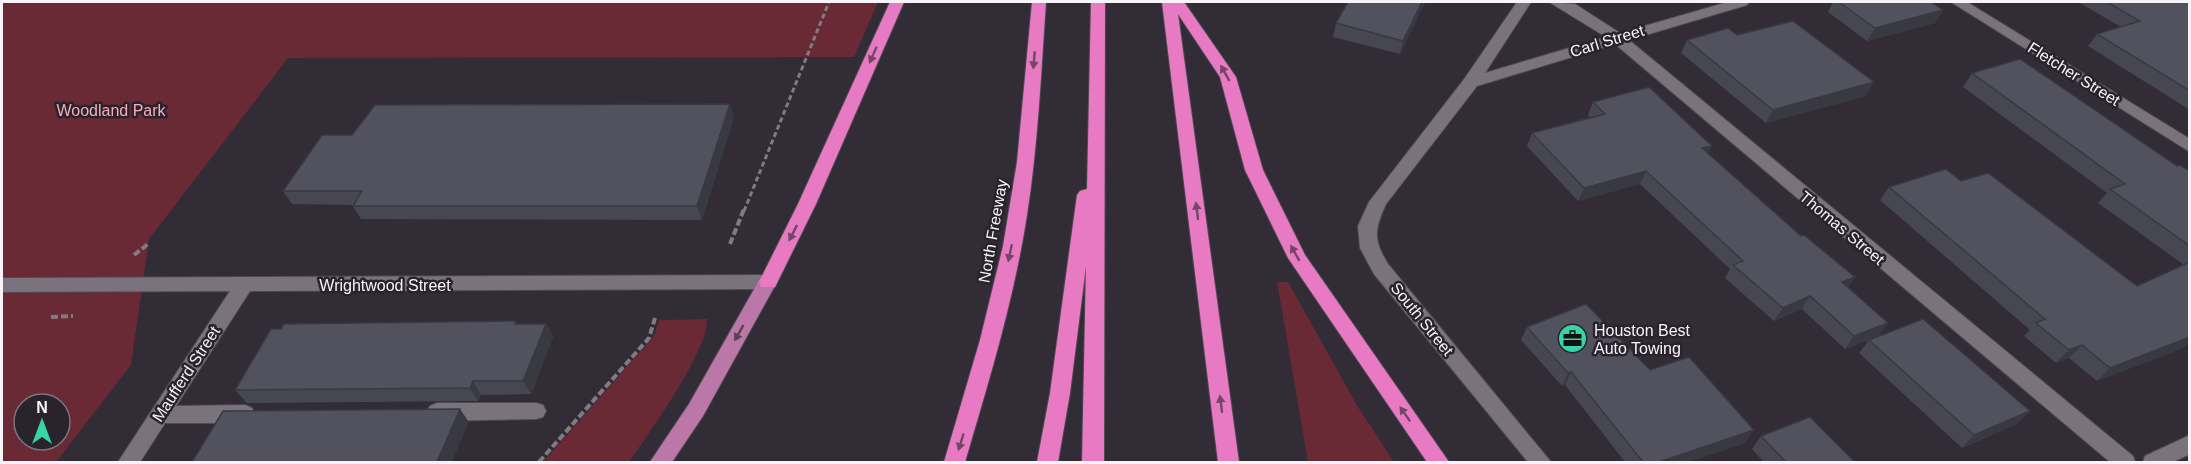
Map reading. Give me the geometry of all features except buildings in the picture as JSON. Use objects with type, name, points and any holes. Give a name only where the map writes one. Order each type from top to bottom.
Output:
[{"type":"highway","points":[[768,282],[807,204],[897,2]]},
{"type":"highway","name":"North Freeway","points":[[954,462],[1000,297],[1018,216],[1039,2]]},
{"type":"highway","points":[[1093,462],[1098,2]]},
{"type":"highway","points":[[1169,2],[1228,462]]},
{"type":"highway","points":[[1177,2],[1228,77],[1254,170],[1297,258],[1439,462]]},
{"type":"highway","points":[[1047,462],[1060,393],[1084,214],[1098,43]]},
{"type":"main road","points":[[660,462],[696,410],[768,282]]},
{"type":"street","points":[[1471,82],[1524,2]]},
{"type":"street","name":"Thomas Street","points":[[1556,2],[1570,7],[1617,38],[2125,462]]},
{"type":"street","name":"Carl Street","points":[[1471,82],[1742,2]]},
{"type":"street","name":"Fletcher Street","points":[[1958,2],[2190,147]]},
{"type":"street","name":"South Street","points":[[1471,82],[1375,210],[1367,226],[1369,248],[1381,269],[1540,462]]},
{"type":"street","name":"Wrightwood Street","points":[[2,285],[768,282]]},
{"type":"street","name":"Maufferd Street","points":[[129,462],[244,285]]},
{"type":"street","points":[[418,412],[536,411]]},
{"type":"street","points":[[160,415],[263,414]]},
{"type":"street","points":[[2153,462],[2190,444]]},
{"type":"path","points":[[730,244],[829,2]]},
{"type":"path","points":[[123,255],[135,255],[148,244]]},
{"type":"path","points":[[539,462],[649,338],[655,318]]},
{"type":"green space","name":"Woodland Park","points":[[2,2],[878,2],[854,57],[288,58],[149,239],[131,365],[72,441],[72,392],[12,392],[12,452],[64,452],[56,462],[2,462]]},
{"type":"green space","points":[[1277,282],[1288,282],[1358,407],[1394,462],[1308,462]]},
{"type":"green space","points":[[707,319],[705,333],[688,371],[663,413],[629,462],[543,462],[654,336],[659,320]]},
{"type":"place","name":"Houston Best Auto Towing","points":[[1573,339]]}]
